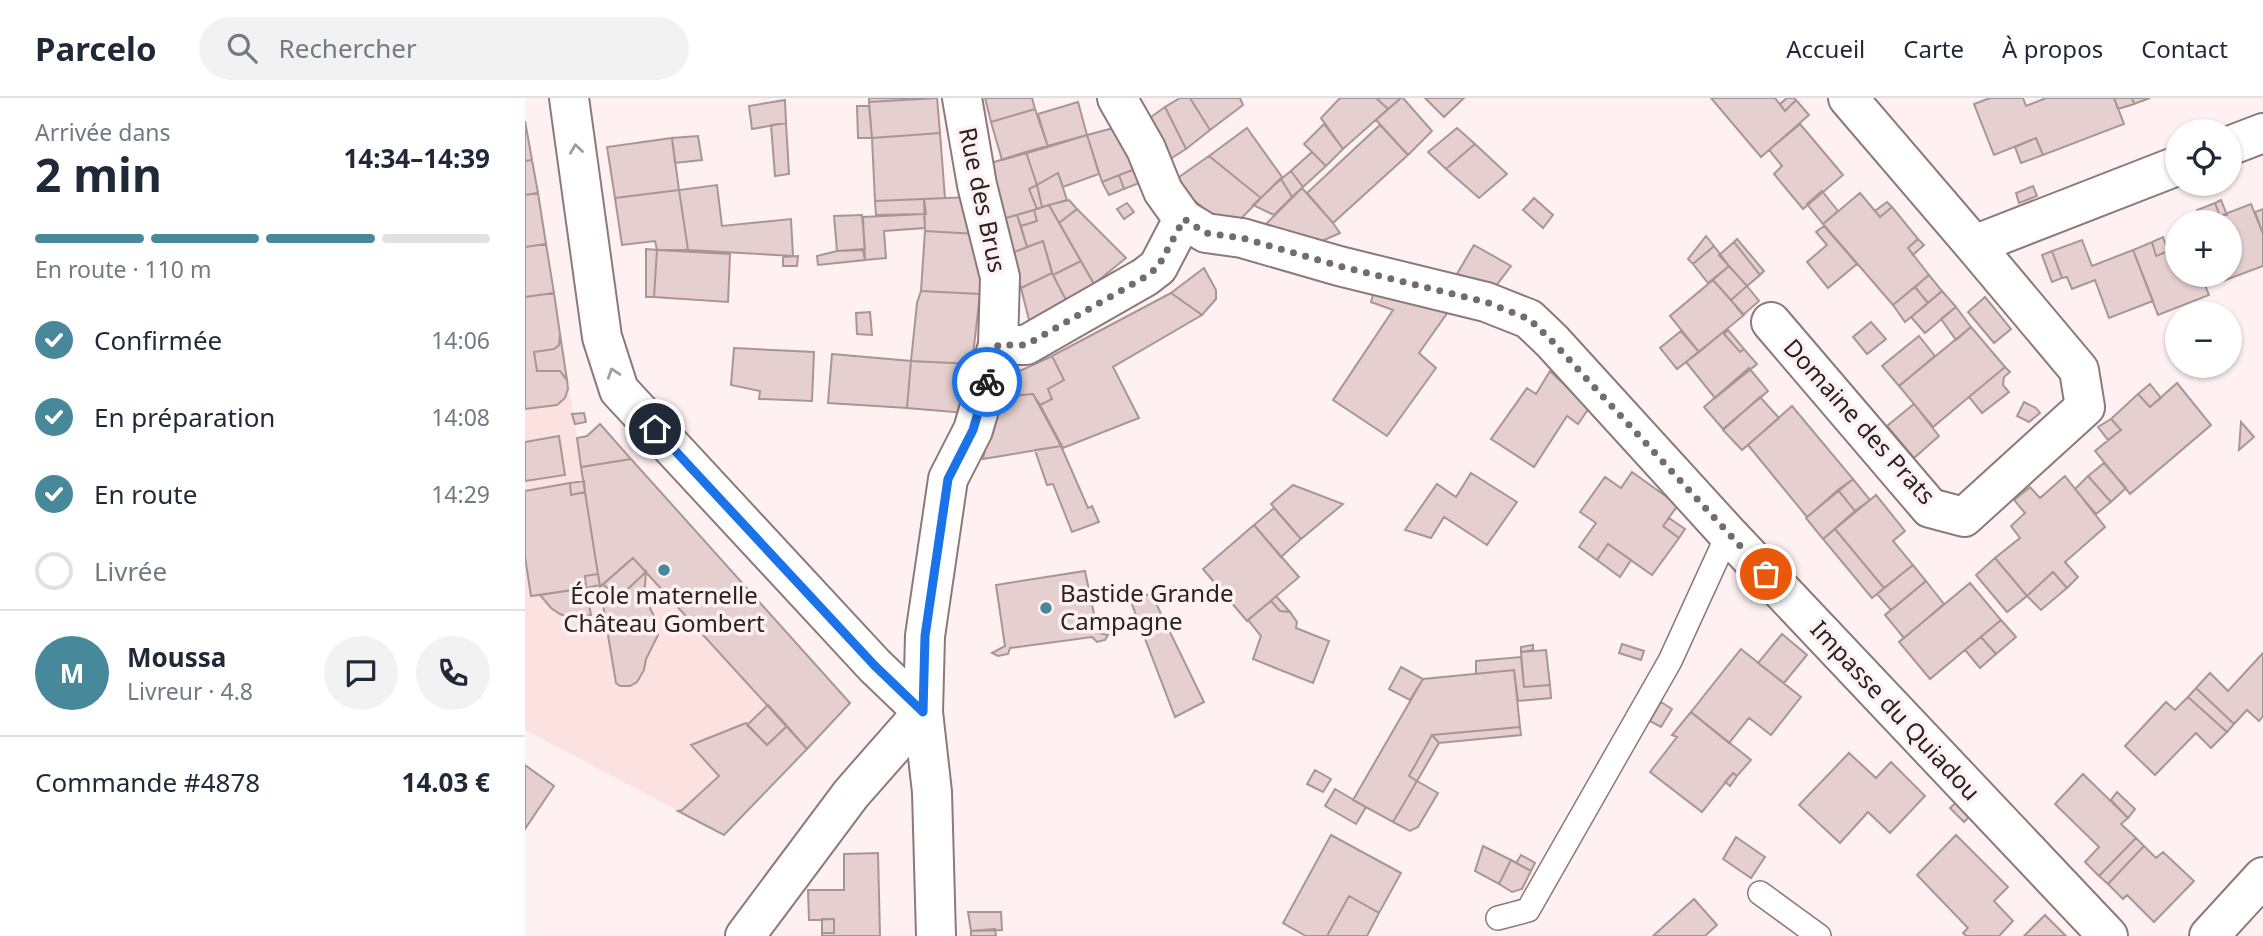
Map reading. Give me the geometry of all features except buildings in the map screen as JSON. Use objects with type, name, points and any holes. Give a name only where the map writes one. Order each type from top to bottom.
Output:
[{"type":"street","points":[[569,98],[602,337],[619,390],[875,666],[923,712],[851,794],[754,930]]},
{"type":"street","name":"Rue des Brus","points":[[936,936],[932,792],[923,712],[925,636],[948,479],[973,430],[998,345],[1000,277],[978,185],[962,98]]},
{"type":"street","points":[[998,345],[1026,345],[1145,277],[1158,267],[1184,219],[1163,191],[1146,149],[1117,98]]},
{"type":"street","name":"Domaine des Prats","points":[[1771,322],[1930,508],[1964,517],[2085,407],[2079,370],[1848,98]]},
{"type":"street","points":[[2242,141],[2263,133]]},
{"type":"street","points":[[1974,244],[2165,171]]},
{"type":"street","name":"Impasse du Quiadou","points":[[1184,219],[1206,233],[1242,238],[1339,266],[1486,302],[1529,319],[2108,936]]},
{"type":"street","points":[[2209,936],[2263,877]]},
{"type":"lane","points":[[1498,918],[1528,910],[1670,661],[1728,534]]},
{"type":"lane","points":[[1760,893],[1819,936]]},
{"type":"shaded area","name":"École maternelle Château Gombert","points":[[554,293],[577,437],[587,436],[600,424],[850,703],[724,835],[525,730],[525,297]]},
{"type":"way so far","points":[[987,382],[998,345],[1026,345],[1145,277],[1158,267],[1184,219],[1206,233],[1242,238],[1339,266],[1486,302],[1529,319],[1766,574]]},
{"type":"place","name":"École maternelle Château Gombert","points":[[664,570]]},
{"type":"place","name":"Bastide Grande Campagne","points":[[1046,608]]},
{"type":"route","points":[[655,429],[875,666],[923,712],[925,636],[948,479],[973,430],[987,382]]}]
